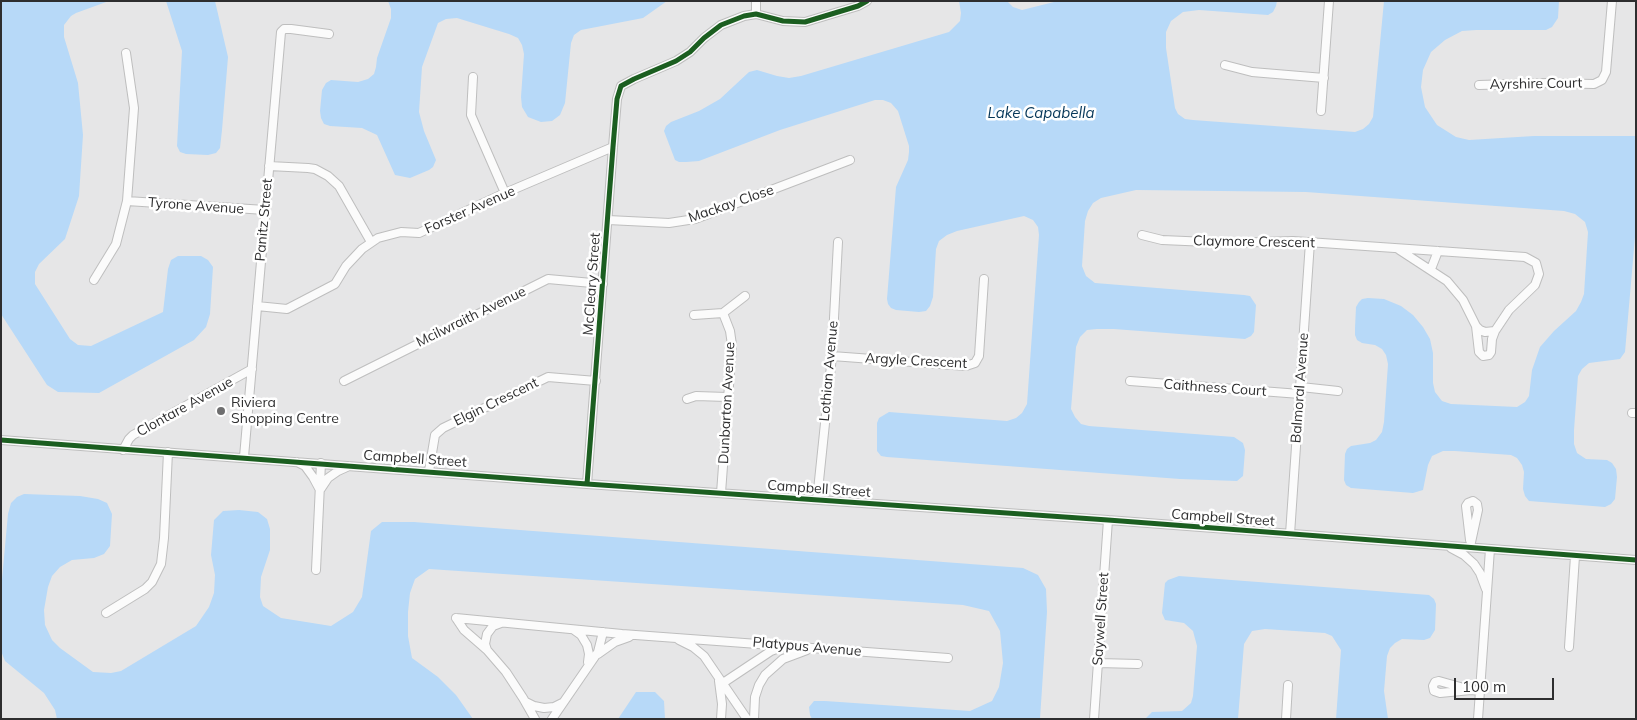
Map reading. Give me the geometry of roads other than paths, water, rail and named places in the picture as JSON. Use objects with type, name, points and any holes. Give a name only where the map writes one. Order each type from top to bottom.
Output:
[{"type":"street","points":[[756,1],[756,14],[783,21],[805,22],[858,6],[867,1]]},
{"type":"street","points":[[1321,111],[1329,1]]},
{"type":"street","name":"Ayrshire Court","points":[[1479,85],[1594,84],[1602,80],[1606,72],[1612,1]]},
{"type":"street","name":"McCleary Street","points":[[587,484],[617,99],[621,86],[676,61],[690,52],[721,25],[744,16],[756,14]]},
{"type":"street","name":"Panitz Street","points":[[244,457],[281,32],[284,29],[292,29],[329,34]]},
{"type":"street","points":[[94,280],[116,244],[128,201],[134,108],[126,53]]},
{"type":"street","points":[[1225,65],[1252,72],[1324,78]]},
{"type":"street","points":[[473,77],[471,115],[505,193]]},
{"type":"street","name":"Forster Avenue","points":[[257,306],[287,309],[334,284],[346,266],[362,249],[378,238],[401,232],[419,233],[505,193],[613,147]]},
{"type":"street","name":"Mackay Close","points":[[608,220],[669,223],[695,219],[850,160]]},
{"type":"street","points":[[269,166],[315,169],[328,176],[339,186],[371,242]]},
{"type":"street","name":"Tyrone Avenue","points":[[128,201],[265,210]]},
{"type":"street","name":"Claymore Crescent","points":[[1142,235],[1162,240],[1232,243],[1293,241],[1525,257],[1532,259],[1536,263],[1539,274],[1535,285],[1509,310],[1495,331],[1491,352],[1489,355],[1483,356],[1479,352],[1476,326],[1463,300],[1447,281],[1398,249]]},
{"type":"street","name":"Lothian Avenue","points":[[818,500],[832,356],[838,242]]},
{"type":"street","name":"Balmoral Avenue","points":[[1290,534],[1310,242]]},
{"type":"street","points":[[1431,269],[1438,251]]},
{"type":"street","name":"Mcilwraith Avenue","points":[[344,381],[548,279],[603,284]]},
{"type":"street","name":"Argyle Crescent","points":[[832,356],[966,366],[975,363],[979,356],[984,280]]},
{"type":"street","points":[[694,315],[723,313],[745,296]]},
{"type":"street","name":"Dunbarton Avenue","points":[[721,493],[732,346],[730,332],[723,313]]},
{"type":"street","points":[[1476,326],[1485,332],[1495,331]]},
{"type":"street","name":"Clontare Avenue","points":[[123,450],[133,435],[252,369]]},
{"type":"street","name":"Elgin Crescent","points":[[429,472],[435,435],[444,428],[548,377],[596,381]]},
{"type":"street","name":"Caithness Court","points":[[1130,381],[1300,391],[1338,391]]},
{"type":"street","points":[[687,399],[696,396],[727,397]]},
{"type":"street","name":"Campbell Street","points":[[1,440],[1447,546],[1470,544],[1490,549],[1636,560]]},
{"type":"street","points":[[106,613],[144,589],[157,573],[162,554],[168,452]]},
{"type":"street","points":[[296,461],[305,466],[320,490]]},
{"type":"street","points":[[316,570],[321,463]]},
{"type":"street","points":[[320,490],[328,478],[338,471],[351,466]]},
{"type":"street","name":"Saywell Street","points":[[1094,719],[1108,520]]},
{"type":"street","points":[[1447,546],[1464,555],[1475,566],[1483,580],[1487,596]]},
{"type":"street","points":[[1478,719],[1490,549]]},
{"type":"street","points":[[1569,647],[1575,556]]},
{"type":"street","name":"Platypus Avenue","points":[[487,650],[466,632],[456,618],[638,635],[948,658]]},
{"type":"street","points":[[503,623],[493,626],[488,632],[485,642],[487,650],[506,672],[535,719]]},
{"type":"street","points":[[567,628],[579,633],[588,645],[589,656],[586,669]]},
{"type":"street","points":[[552,719],[599,648],[603,632]]},
{"type":"street","points":[[593,658],[615,642],[638,635]]},
{"type":"street","name":"Platypus Avenue","points":[[665,637],[683,641],[698,650],[717,674],[721,684]]},
{"type":"street","points":[[721,684],[771,651],[788,646]]},
{"type":"street","points":[[721,684],[746,719],[754,716],[757,689],[770,668],[793,654],[816,648]]},
{"type":"street","points":[[1098,663],[1138,664]]},
{"type":"street","points":[[721,684],[721,719]]},
{"type":"street","points":[[1286,719],[1288,685]]},
{"type":"street","points":[[1471,690],[1480,691]]},
{"type":"street","points":[[525,700],[534,706],[545,708],[556,706],[565,700]]},
{"type":"water","points":[[1,1],[109,1],[76,13],[64,25],[64,37],[78,83],[83,135],[79,196],[65,239],[39,264],[35,272],[35,284],[70,339],[78,345],[91,346],[163,312],[168,269],[171,260],[178,256],[201,256],[208,260],[213,267],[210,314],[206,327],[194,340],[99,393],[58,392],[47,385],[1,314]]},
{"type":"water","points":[[166,1],[215,1],[228,57],[220,148],[216,153],[208,155],[186,154],[180,152],[177,146],[182,51]]},
{"type":"water","points":[[388,1],[667,1],[643,18],[581,30],[574,35],[571,43],[565,103],[560,115],[552,121],[541,122],[528,117],[522,107],[524,54],[518,38],[457,18],[446,19],[438,23],[422,67],[419,112],[424,131],[436,160],[433,167],[429,170],[410,178],[395,175],[377,135],[362,128],[324,124],[320,111],[322,90],[326,83],[331,80],[358,82],[368,79],[374,74],[377,58],[391,18],[391,9]]},
{"type":"water","name":"Lake Capabella","points":[[959,1],[1007,1],[1013,7],[1022,10],[1058,1],[1277,1],[1273,12],[1268,15],[1199,10],[1183,12],[1171,21],[1166,32],[1166,48],[1175,108],[1178,114],[1185,119],[1193,120],[1355,132],[1369,124],[1373,117],[1384,1],[1559,1],[1558,18],[1552,27],[1546,30],[1462,31],[1445,40],[1431,52],[1423,70],[1421,87],[1425,107],[1437,125],[1456,137],[1469,140],[1534,136],[1636,136],[1635,237],[1625,352],[1620,359],[1589,363],[1582,369],[1578,376],[1574,430],[1574,444],[1577,453],[1586,459],[1607,460],[1616,469],[1615,499],[1605,507],[1529,501],[1523,489],[1524,472],[1517,458],[1511,455],[1455,451],[1443,451],[1432,456],[1428,465],[1423,490],[1413,493],[1351,488],[1346,485],[1344,480],[1345,454],[1347,449],[1351,446],[1370,443],[1376,440],[1382,432],[1384,422],[1388,364],[1382,349],[1357,340],[1355,335],[1356,307],[1359,302],[1362,299],[1368,298],[1384,299],[1401,306],[1413,315],[1430,339],[1433,353],[1433,383],[1435,392],[1442,401],[1451,404],[1517,407],[1525,402],[1529,396],[1532,370],[1540,347],[1576,311],[1581,302],[1584,294],[1588,232],[1585,222],[1575,214],[1564,211],[1306,192],[1136,190],[1101,198],[1093,203],[1085,221],[1082,266],[1086,276],[1095,283],[1244,295],[1250,296],[1256,305],[1254,332],[1245,339],[1114,329],[1087,330],[1080,337],[1076,347],[1071,409],[1075,417],[1081,424],[1089,426],[1234,437],[1243,443],[1245,450],[1243,476],[1237,481],[1180,479],[881,456],[877,451],[877,423],[879,418],[889,412],[1007,421],[1016,418],[1022,413],[1027,404],[1038,227],[1033,220],[1024,216],[947,235],[939,241],[936,249],[933,297],[930,306],[926,311],[919,312],[896,310],[891,308],[887,299],[896,187],[908,160],[909,146],[898,111],[891,103],[875,100],[780,130],[699,161],[679,162],[675,160],[664,131],[671,122],[699,111],[720,99],[749,72],[757,70],[789,78],[801,76],[949,32],[960,21]]},
{"type":"water","points":[[24,494],[80,496],[98,499],[107,503],[112,514],[110,546],[104,554],[94,558],[72,560],[60,567],[52,576],[44,610],[45,625],[52,640],[93,672],[111,673],[121,671],[196,626],[209,607],[214,593],[215,575],[211,555],[214,520],[223,511],[239,510],[258,512],[267,519],[270,529],[270,550],[261,577],[260,597],[263,606],[281,618],[331,626],[353,612],[362,597],[371,531],[382,522],[414,522],[1023,568],[1038,575],[1046,589],[1047,612],[1040,719],[812,719],[810,715],[809,707],[814,701],[970,711],[992,701],[999,687],[1003,663],[1000,631],[989,611],[963,605],[429,569],[415,579],[410,593],[408,636],[412,658],[438,677],[456,695],[473,719],[57,719],[55,710],[44,693],[5,661],[1,651],[1,590],[8,514],[11,503],[17,497]]},
{"type":"water","points":[[1179,576],[1429,595],[1436,604],[1435,630],[1430,638],[1424,640],[1402,639],[1390,648],[1387,656],[1384,691],[1388,719],[1336,719],[1341,650],[1332,636],[1325,633],[1265,629],[1252,631],[1244,644],[1238,719],[1145,719],[1152,712],[1182,711],[1191,703],[1193,696],[1197,646],[1193,631],[1184,623],[1165,620],[1162,613],[1165,583]]},
{"type":"water","points":[[636,692],[655,692],[664,701],[665,719],[618,719]]},
{"type":"place","name":"Riviera Shopping Centre","points":[[221,411]]}]
